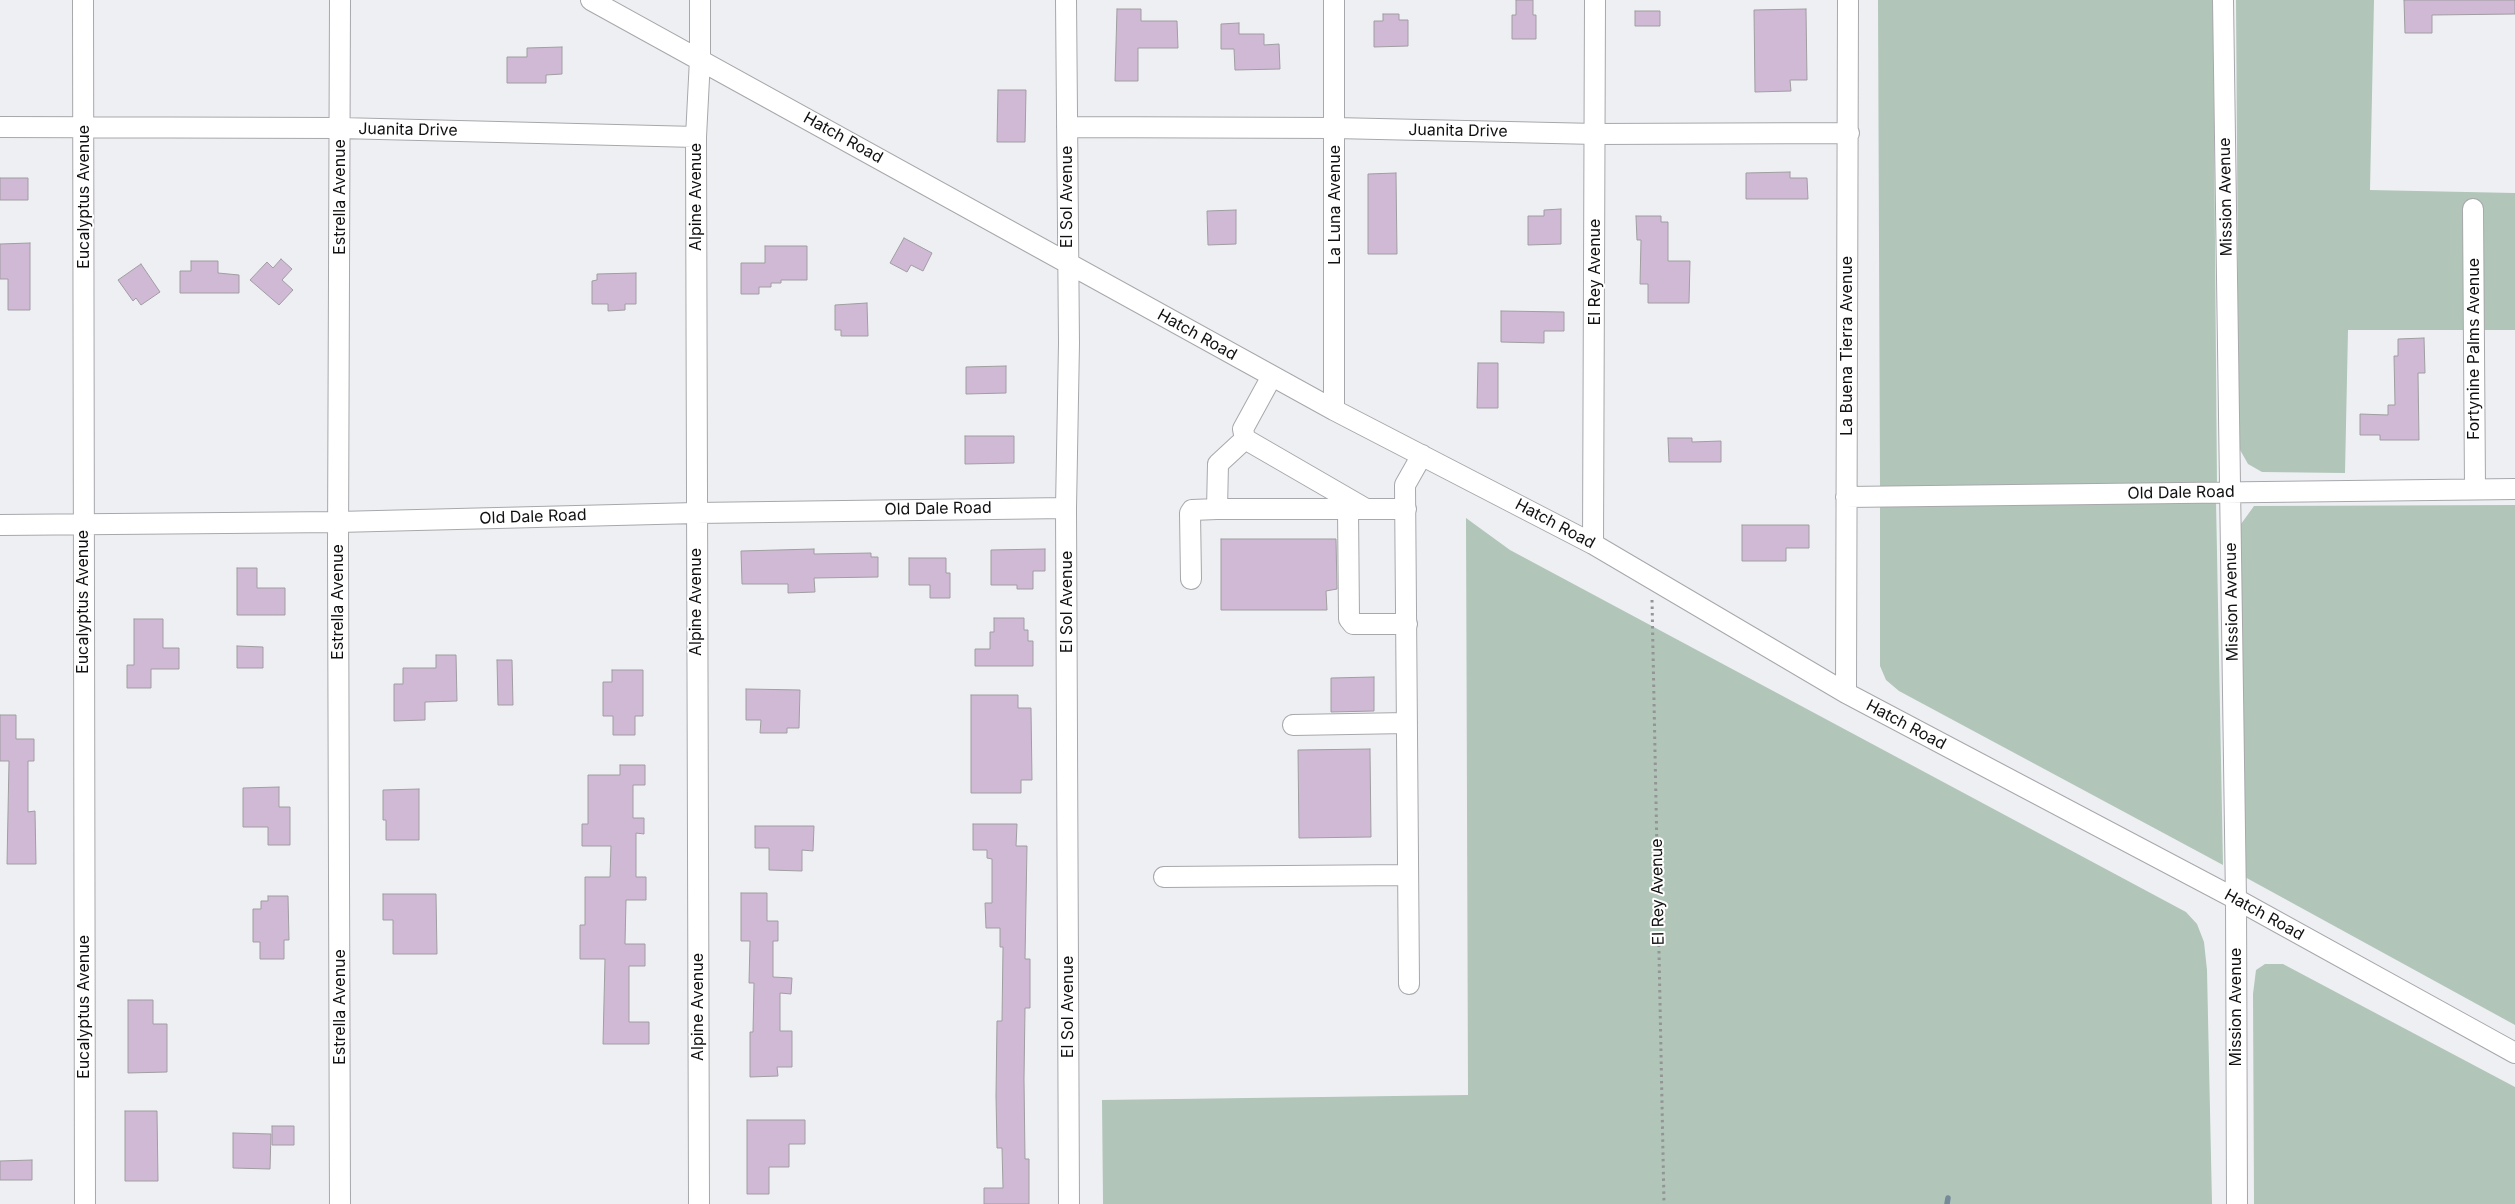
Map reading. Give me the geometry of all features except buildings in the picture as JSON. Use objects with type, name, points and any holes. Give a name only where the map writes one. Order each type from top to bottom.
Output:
[{"type":"street","name":"Eucalyptus Avenue","points":[[83,0],[85,1204]]},
{"type":"street","name":"Estrella Avenue","points":[[340,0],[338,522],[340,1204]]},
{"type":"street","name":"Hatch Road","points":[[591,0],[1334,410],[1594,544],[1846,693],[2236,899],[2515,1054]]},
{"type":"street","name":"Alpine Avenue","points":[[699,1204],[696,137],[700,59],[700,0]]},
{"type":"street","name":"El Sol Avenue","points":[[1066,0],[1069,343],[1066,508],[1069,1204]]},
{"type":"street","name":"La Luna Avenue","points":[[1334,0],[1334,410]]},
{"type":"street","name":"El Rey Avenue","points":[[1594,544],[1595,0]]},
{"type":"street","name":"La Buena Tierra Avenue","points":[[1846,693],[1848,0]]},
{"type":"street","name":"Mission Avenue","points":[[2223,0],[2236,899],[2237,1204]]},
{"type":"street","name":"Juanita Drive","points":[[0,127],[340,128],[696,137]]},
{"type":"street","name":"Juanita Drive","points":[[1066,127],[1335,128],[1596,134],[1848,134]]},
{"type":"street","name":"Fortynine Palms Avenue","points":[[2473,209],[2475,488]]},
{"type":"street","points":[[1272,376],[1243,429],[1245,439],[1357,509]]},
{"type":"street","points":[[1217,510],[1218,464],[1245,439]]},
{"type":"street","points":[[1409,984],[1405,485],[1422,455]]},
{"type":"street","name":"Old Dale Road","points":[[1846,497],[2515,489]]},
{"type":"street","name":"Old Dale Road","points":[[0,525],[338,522],[696,513],[1066,508]]},
{"type":"street","points":[[1191,579],[1190,513],[1192,510],[1406,508]]},
{"type":"street","points":[[1357,509],[1349,619],[1353,624],[1406,624]]},
{"type":"street","points":[[1293,725],[1407,723]]},
{"type":"street","points":[[1164,877],[1408,875]]},
{"type":"path","name":"El Rey Avenue","points":[[1652,580],[1664,1204]]},
{"type":"green space","points":[[1878,0],[2213,0],[2217,486],[1880,490]]},
{"type":"green space","points":[[2236,0],[2374,0],[2370,190],[2515,193],[2515,330],[2348,330],[2345,473],[2262,472],[2248,464],[2239,448]]},
{"type":"green space","points":[[2216,500],[2223,865],[1899,691],[1886,680],[1880,666],[1880,503]]},
{"type":"green space","points":[[2515,505],[2515,1025],[2243,876],[2241,524],[2254,506]]},
{"type":"green space","points":[[1466,518],[1510,550],[2186,912],[2197,924],[2204,942],[2207,970],[2212,1204],[1103,1204],[1102,1100],[1468,1095]]},
{"type":"green space","points":[[2265,964],[2283,964],[2515,1087],[2515,1204],[2254,1204],[2253,994],[2256,970]]},
{"type":"waterway","points":[[1947,1204],[1948,1198]]}]
